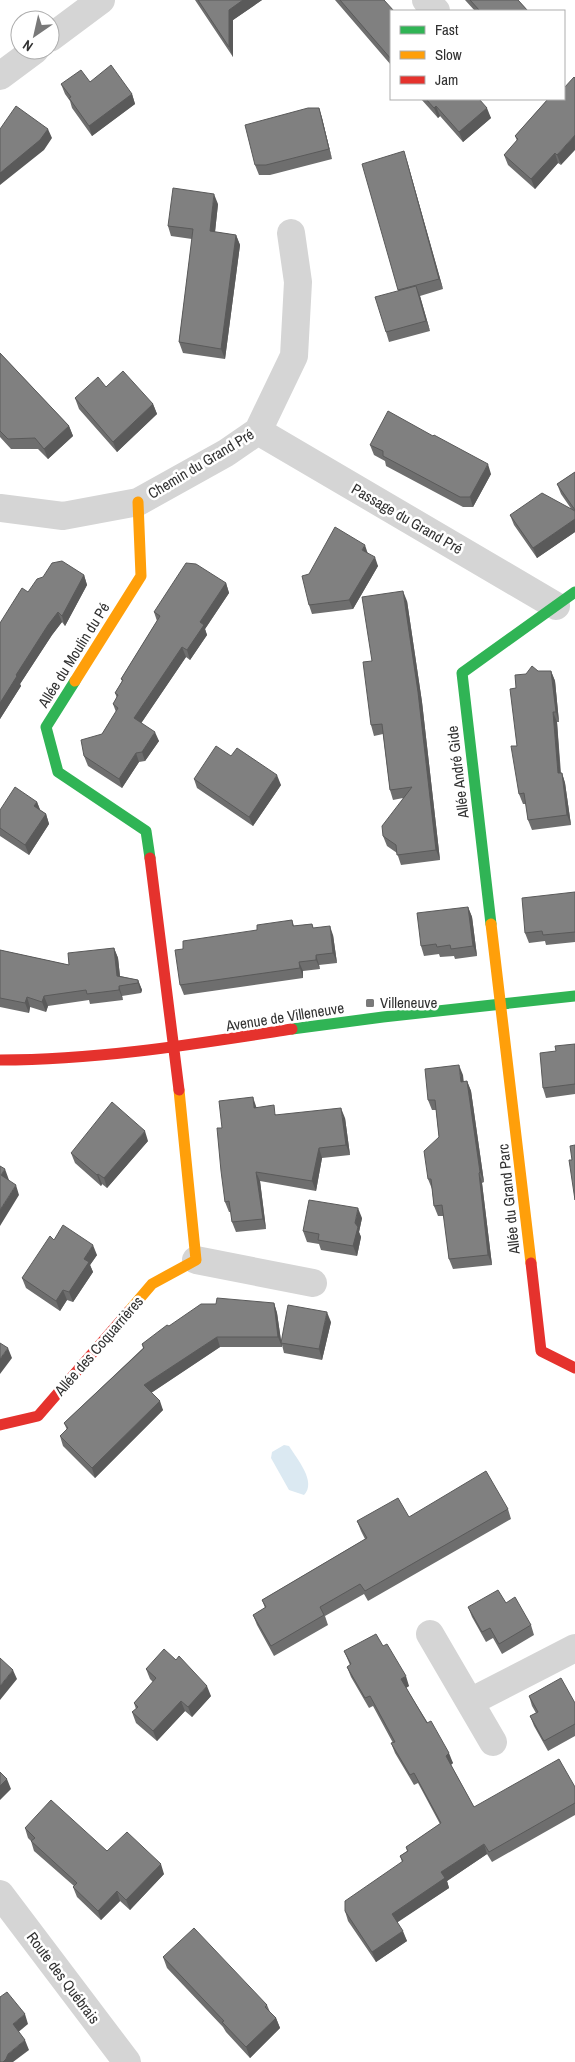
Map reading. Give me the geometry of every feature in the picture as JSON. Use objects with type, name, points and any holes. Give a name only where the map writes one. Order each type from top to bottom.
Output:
[{"type":"street","points":[[60,31],[101,0]]},
{"type":"street","points":[[426,0],[435,10]]},
{"type":"street","points":[[0,76],[22,60]]},
{"type":"street","name":"Chemin du Grand Pré","points":[[0,508],[63,516],[138,502],[226,453],[258,431],[294,356],[298,282],[291,234]]},
{"type":"street","name":"Passage du Grand Pré","points":[[258,431],[565,599]]},
{"type":"street","name":"Allée du Moulin du Pé","points":[[138,502],[141,576],[46,727],[58,772],[146,832],[175,1049]]},
{"type":"street","name":"Allée André Gide","points":[[502,1006],[462,672],[565,599]]},
{"type":"street","name":"Avenue de Villeneuve","points":[[0,1060],[46,1061],[175,1049],[320,1025],[502,1006],[575,996]]},
{"type":"street","name":"Allée du Grand Parc","points":[[502,1006],[541,1351],[575,1368]]},
{"type":"street","points":[[175,1049],[196,1260],[313,1284]]},
{"type":"street","name":"Allée des Coquarrières","points":[[0,1425],[38,1416],[152,1284],[196,1260]]},
{"type":"street","points":[[430,1634],[493,1742]]},
{"type":"street","points":[[470,1702],[575,1648]]},
{"type":"street","name":"Route des Québrais","points":[[0,1894],[127,2062]]},
{"type":"shaded area","points":[[284,1445],[289,1446],[307,1477],[307,1490],[304,1495],[289,1490],[271,1458],[272,1452]]},
{"type":"building","points":[[198,0],[243,0],[229,10],[229,47]]},
{"type":"building","points":[[340,0],[384,0],[393,10],[390,10],[390,58]]},
{"type":"building","points":[[470,0],[518,0],[527,10],[479,10]]},
{"type":"building","points":[[111,65],[132,94],[89,126],[61,84],[81,70],[90,82]]},
{"type":"building","points":[[575,78],[575,135],[531,179],[504,155],[518,139],[515,136],[547,100],[565,100],[565,87]]},
{"type":"building","points":[[427,100],[480,100],[487,108],[459,132],[436,106],[434,108]]},
{"type":"building","points":[[16,106],[48,129],[40,140],[0,173],[0,129]]},
{"type":"building","points":[[308,108],[319,108],[329,149],[266,165],[255,165],[245,125]]},
{"type":"building","points":[[404,151],[439,279],[398,290],[362,164]]},
{"type":"building","points":[[173,188],[214,194],[210,231],[236,235],[221,349],[179,342],[193,229],[168,226]]},
{"type":"building","points":[[416,286],[426,321],[386,332],[375,297]]},
{"type":"building","points":[[0,353],[69,426],[44,449],[35,438],[8,439],[0,431]]},
{"type":"building","points":[[123,371],[153,404],[113,442],[75,398],[98,377],[106,387]]},
{"type":"building","points":[[388,411],[488,464],[470,497],[460,497],[383,456],[383,451],[370,445]]},
{"type":"building","points":[[575,472],[575,510],[557,484]]},
{"type":"building","points":[[542,493],[575,511],[575,519],[533,548],[510,515]]},
{"type":"building","points":[[335,527],[365,545],[362,550],[375,557],[349,600],[309,605],[302,576],[309,574]]},
{"type":"building","points":[[62,561],[84,575],[62,616],[58,612],[48,625],[0,703],[0,623],[22,588],[28,592],[37,579],[43,577],[52,563]]},
{"type":"building","points":[[186,563],[196,564],[226,583],[200,622],[204,625],[187,650],[182,647],[134,718],[155,732],[142,752],[136,753],[119,779],[84,756],[81,740],[102,734],[118,708],[113,704],[118,695],[115,693],[123,680],[121,679],[160,616],[154,612]]},
{"type":"building","points":[[403,591],[418,692],[436,850],[397,855],[396,845],[383,836],[382,826],[412,787],[390,790],[382,724],[371,725],[363,662],[372,661],[362,597]]},
{"type":"building","points":[[532,666],[538,671],[551,671],[556,712],[553,712],[558,773],[562,773],[567,815],[528,820],[524,793],[519,794],[511,746],[517,746],[510,689],[516,688],[515,675],[526,674]]},
{"type":"building","points":[[216,746],[231,756],[237,748],[277,775],[249,817],[194,779]]},
{"type":"building","points":[[15,787],[37,802],[34,806],[46,814],[25,845],[0,828],[0,810]]},
{"type":"building","points":[[575,892],[575,932],[543,935],[542,931],[525,933],[522,898]]},
{"type":"building","points":[[468,907],[473,946],[451,949],[450,945],[437,947],[436,944],[421,946],[417,913]]},
{"type":"building","points":[[292,920],[293,926],[312,924],[313,928],[330,926],[333,953],[316,955],[316,960],[299,962],[300,968],[180,985],[175,950],[183,949],[183,941],[257,930],[257,925]]},
{"type":"building","points":[[114,948],[117,976],[138,980],[138,983],[119,986],[119,990],[87,994],[86,990],[44,996],[42,1002],[27,997],[25,1003],[0,998],[0,950],[69,965],[68,953]]},
{"type":"building","points":[[575,1044],[575,1084],[543,1088],[540,1053],[556,1051],[555,1046]]},
{"type":"building","points":[[459,1065],[461,1082],[467,1081],[480,1172],[488,1255],[449,1259],[442,1205],[434,1206],[431,1179],[428,1179],[424,1151],[439,1137],[435,1100],[428,1100],[425,1069]]},
{"type":"building","points":[[253,1097],[254,1108],[274,1105],[275,1115],[341,1108],[346,1145],[319,1148],[312,1181],[256,1172],[263,1219],[232,1222],[229,1201],[225,1202],[221,1171],[217,1128],[222,1128],[219,1101]]},
{"type":"building","points":[[112,1102],[145,1131],[104,1178],[97,1175],[71,1153]]},
{"type":"building","points":[[575,1145],[575,1200],[569,1160],[572,1160],[570,1146]]},
{"type":"building","points":[[0,1166],[5,1169],[1,1175],[16,1185],[0,1210]]},
{"type":"building","points":[[309,1200],[358,1208],[355,1223],[358,1227],[353,1246],[318,1240],[319,1234],[303,1231]]},
{"type":"building","points":[[63,1225],[93,1245],[84,1259],[89,1262],[69,1292],[63,1290],[56,1301],[22,1278],[50,1236],[54,1240]]},
{"type":"building","points":[[217,1298],[274,1303],[278,1337],[217,1337],[144,1385],[160,1401],[92,1468],[60,1436],[68,1428],[64,1423],[144,1348],[142,1344],[167,1325],[169,1326],[201,1304],[216,1304]]},
{"type":"building","points":[[288,1305],[327,1312],[319,1349],[281,1343]]},
{"type":"building","points":[[0,1343],[8,1348],[0,1359]]},
{"type":"building","points":[[486,1471],[508,1509],[365,1591],[360,1584],[320,1607],[324,1615],[271,1646],[253,1615],[266,1607],[262,1600],[367,1538],[357,1521],[398,1498],[409,1517]]},
{"type":"building","points":[[498,1590],[506,1603],[515,1597],[531,1625],[499,1644],[490,1628],[482,1632],[468,1607]]},
{"type":"building","points":[[376,1634],[383,1646],[387,1644],[406,1676],[401,1679],[427,1723],[431,1721],[449,1753],[446,1756],[474,1807],[559,1759],[575,1787],[575,1803],[489,1852],[484,1844],[441,1872],[445,1878],[392,1914],[403,1931],[372,1952],[345,1911],[345,1901],[403,1861],[400,1856],[408,1851],[406,1847],[441,1823],[414,1773],[410,1775],[391,1743],[395,1742],[370,1696],[365,1698],[347,1667],[351,1664],[344,1651]]},
{"type":"building","points":[[164,1649],[176,1660],[179,1656],[207,1686],[188,1707],[181,1701],[153,1731],[132,1712],[138,1707],[134,1703],[156,1678],[146,1669]]},
{"type":"building","points":[[0,1658],[13,1670],[0,1686]]},
{"type":"building","points":[[561,1678],[575,1703],[575,1724],[544,1741],[530,1716],[538,1712],[529,1696]]},
{"type":"building","points":[[0,1772],[7,1779],[0,1786]]},
{"type":"building","points":[[51,1800],[107,1851],[127,1832],[161,1864],[126,1900],[117,1891],[98,1911],[73,1887],[77,1883],[31,1841],[35,1838],[25,1828]]},
{"type":"building","points":[[194,1928],[267,2005],[265,2007],[276,2018],[246,2047],[163,1957]]},
{"type":"building","points":[[7,1992],[25,2014],[13,2024],[25,2040],[8,2054],[3,2062],[0,2062],[0,1997]]},
{"type":"traffic: fast","points":[[491,924],[462,673],[575,592]]},
{"type":"traffic: fast","points":[[75,681],[46,727],[58,772],[146,831],[150,858]]},
{"type":"traffic: fast","points":[[292,1029],[575,996]]},
{"type":"traffic: slow","points":[[75,681],[141,576],[138,502]]},
{"type":"traffic: slow","points":[[491,924],[531,1263]]},
{"type":"traffic: slow","points":[[129,1311],[152,1284],[196,1260],[179,1090]]},
{"type":"traffic: jam","points":[[150,858],[179,1090]]},
{"type":"traffic: jam","points":[[0,1060],[110,1054],[292,1029]]},
{"type":"traffic: jam","points":[[531,1263],[541,1351],[575,1368]]},
{"type":"traffic: jam","points":[[0,1425],[38,1416],[129,1311]]},
{"type":"place","name":"Villeneuve","points":[[370,1003]]}]
